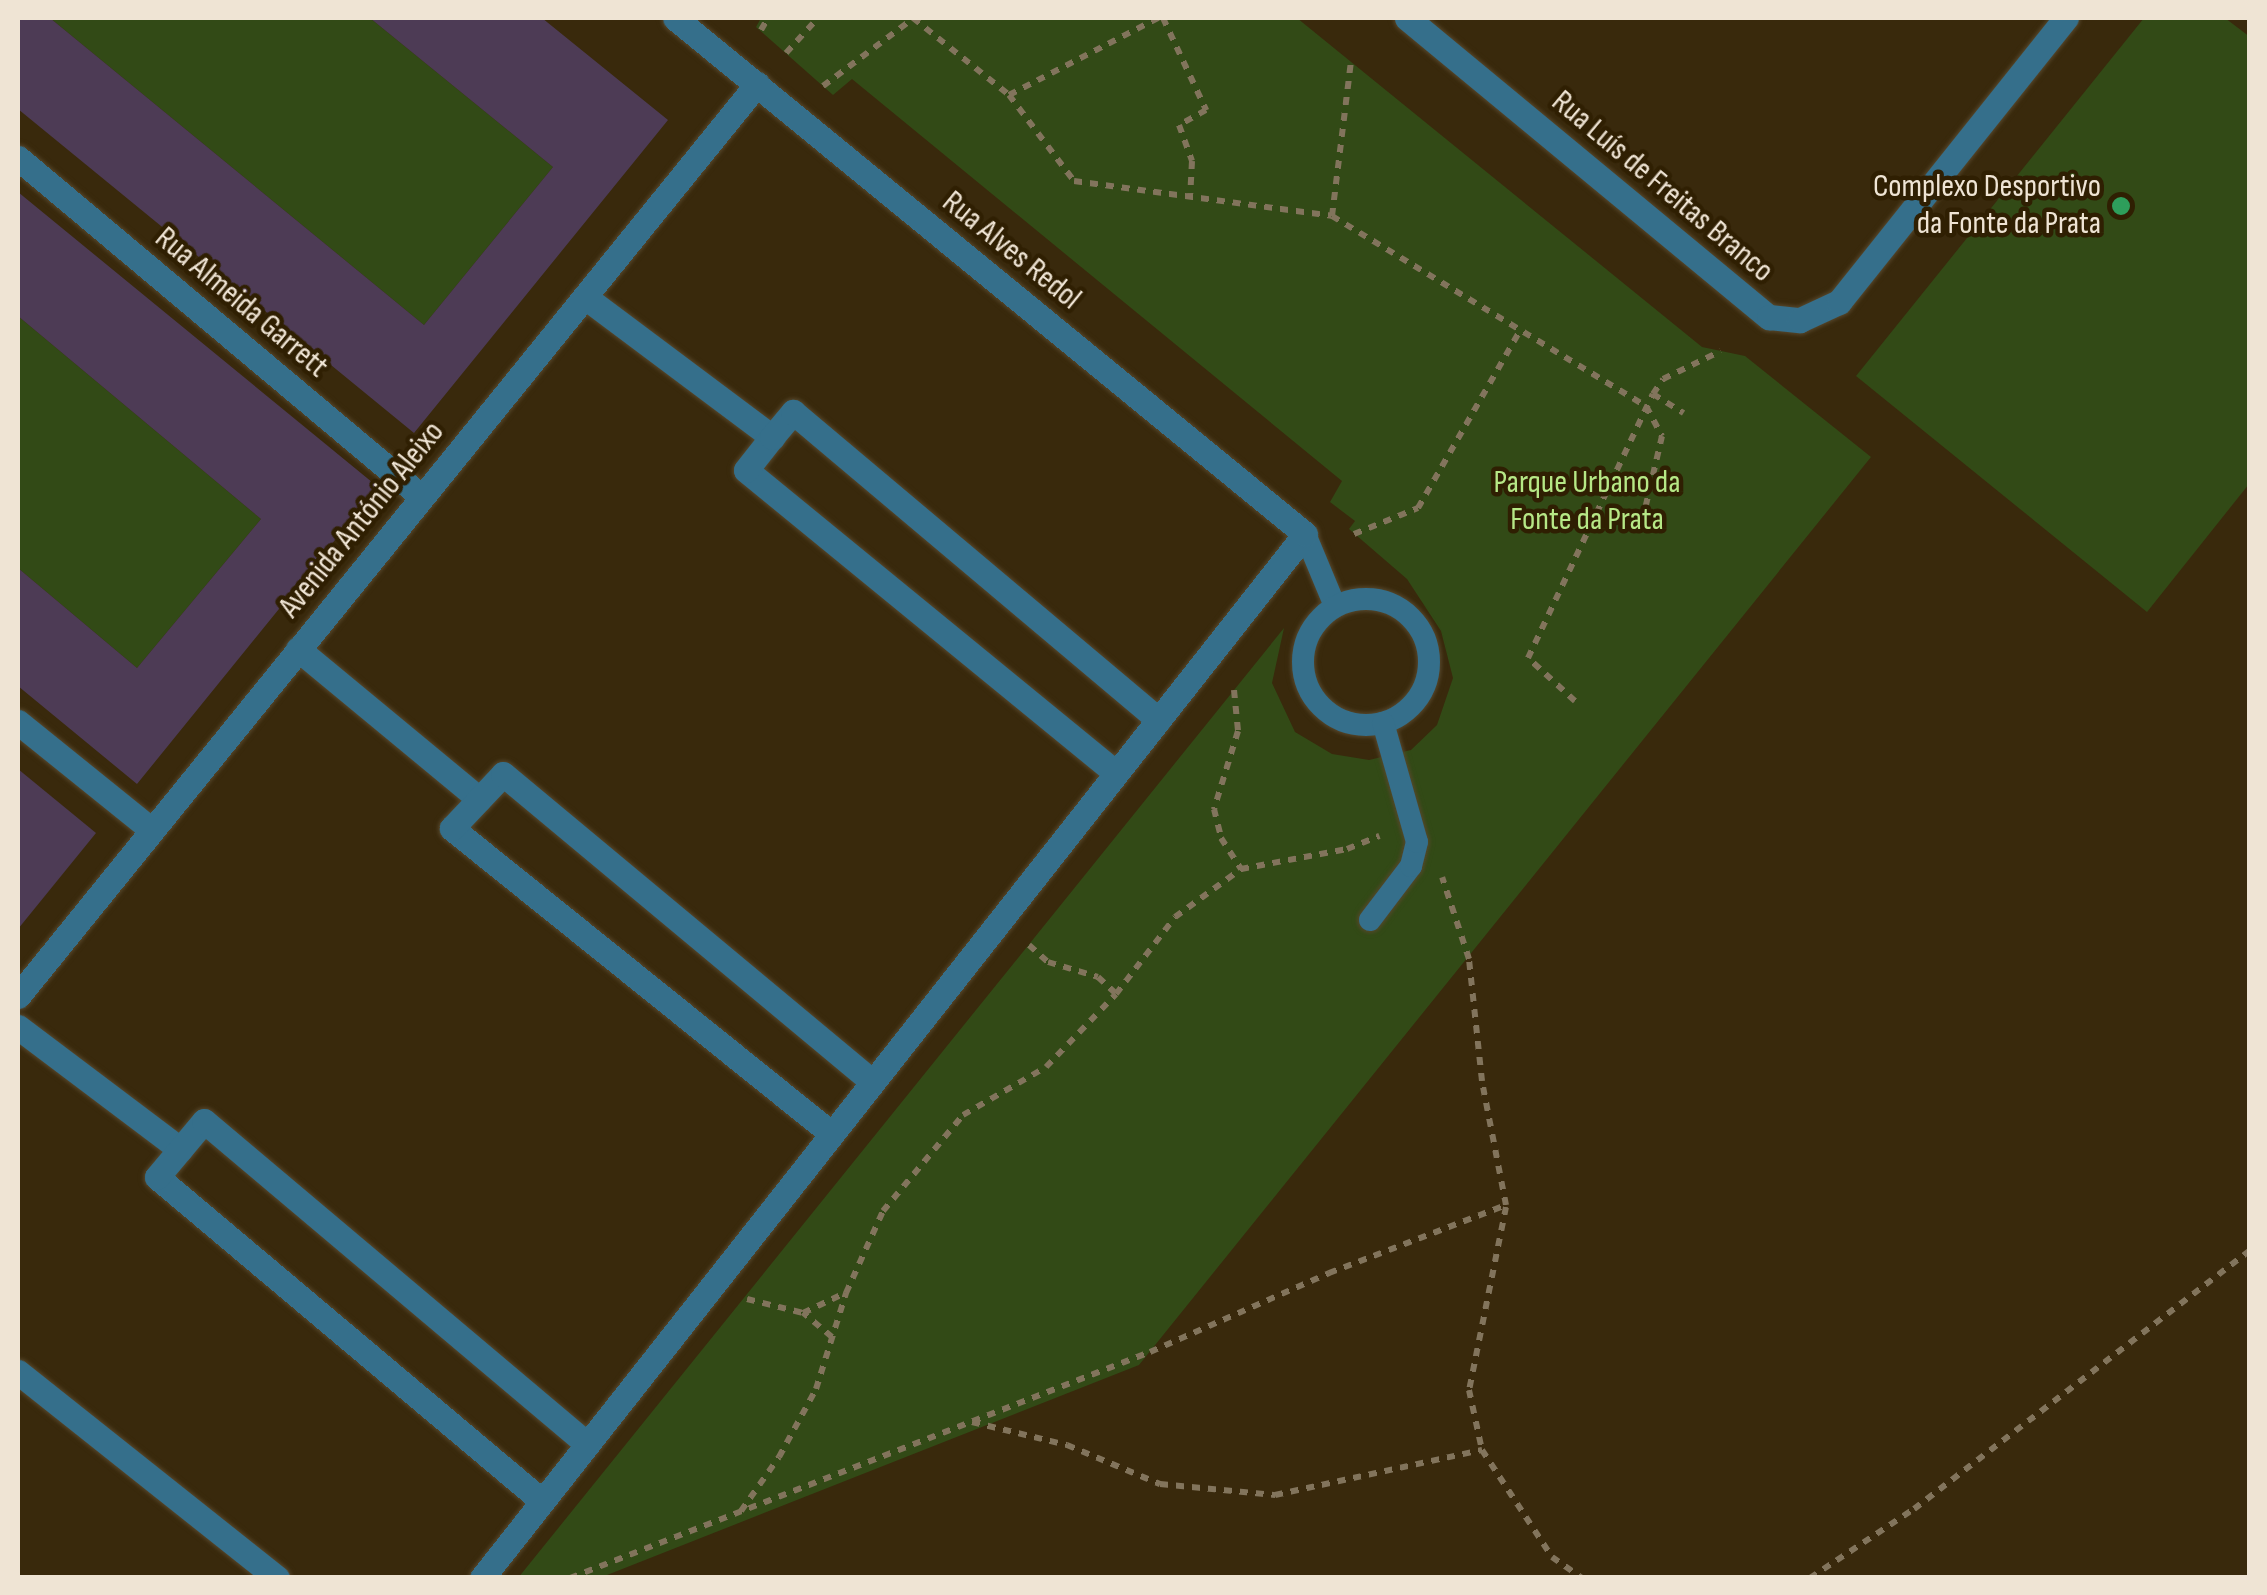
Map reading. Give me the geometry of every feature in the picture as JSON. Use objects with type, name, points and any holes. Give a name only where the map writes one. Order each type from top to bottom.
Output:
[{"type":"street","name":"Rua Alves Redol","points":[[675,18],[1305,534]]},
{"type":"street","name":"Rua Luís de Freitas Branco","points":[[1407,18],[1768,317],[1800,320],[1839,302],[2066,18]]},
{"type":"street","name":"Avenida António Aleixo","points":[[18,996],[757,84]]},
{"type":"street","name":"Rua Almeida Garrett","points":[[18,158],[422,497]]},
{"type":"street","points":[[585,297],[772,437]]},
{"type":"street","points":[[1116,773],[746,470],[772,437],[793,412],[1159,720]]},
{"type":"street","points":[[482,1578],[1305,534]]},
{"type":"street","points":[[298,649],[480,799]]},
{"type":"street","points":[[18,722],[152,830]]},
{"type":"street","points":[[832,1134],[452,828],[503,774],[873,1082]]},
{"type":"street","points":[[18,1027],[180,1149]]},
{"type":"street","points":[[542,1501],[157,1177],[204,1121],[587,1444]]},
{"type":"street","points":[[18,1372],[277,1578]]},
{"type":"lane","points":[[1305,534],[1335,606]]},
{"type":"lane","points":[[1355,598],[1395,605],[1412,618],[1424,635],[1430,655],[1420,695],[1408,711],[1383,723],[1348,724],[1329,714],[1304,680],[1302,658],[1307,637],[1318,619],[1355,598]]},
{"type":"lane","points":[[1370,920],[1411,866],[1417,842],[1415,822],[1383,723]]},
{"type":"path","points":[[761,30],[768,18]]},
{"type":"path","points":[[786,53],[818,18]]},
{"type":"path","points":[[822,86],[914,18],[1009,94],[1074,181],[1332,216],[1646,406],[1662,436],[1642,522]]},
{"type":"path","points":[[1009,94],[1160,18],[1206,110],[1179,125],[1192,160],[1190,194]]},
{"type":"path","points":[[1332,216],[1351,62]]},
{"type":"path","points":[[1354,534],[1418,508],[1521,329]]},
{"type":"path","points":[[1575,701],[1528,658],[1653,394],[1663,379],[1722,350]]},
{"type":"path","points":[[1653,394],[1683,413]]},
{"type":"path","points":[[1234,690],[1239,706],[1238,731],[1214,809],[1221,838],[1241,869]]},
{"type":"path","points":[[740,1512],[779,1457],[816,1389],[846,1293],[884,1211],[963,1115],[1046,1067],[1116,994],[1176,918],[1241,869],[1347,849],[1415,822],[1452,896],[1469,959],[1482,1081],[1506,1205],[1469,1390],[1482,1450],[1552,1557],[1582,1578]]},
{"type":"path","points":[[1029,945],[1048,962],[1098,977],[1116,994]]},
{"type":"path","points":[[570,1578],[1150,1352],[1330,1273],[1506,1205]]},
{"type":"path","points":[[1810,1578],[1914,1509],[2250,1250]]},
{"type":"path","points":[[804,1313],[846,1293]]},
{"type":"path","points":[[744,1298],[762,1306],[804,1313],[832,1337]]},
{"type":"path","points":[[971,1422],[1067,1445],[1160,1484],[1275,1496],[1482,1450]]},
{"type":"green space","points":[[50,18],[370,18],[553,167],[424,325]]},
{"type":"green space","name":"Parque Urbano da Fonte da Prata","points":[[761,18],[1297,18],[1702,347],[1745,356],[1871,457],[1139,1365],[602,1577],[518,1578],[1284,628],[1272,683],[1295,732],[1332,754],[1369,760],[1411,750],[1437,725],[1453,678],[1441,631],[1407,579],[1349,529],[1355,521],[1330,502],[1342,481],[852,79],[833,95],[756,27]]},
{"type":"green space","name":"Complexo Desportivo da Fonte da Prata","points":[[2144,18],[2225,18],[2250,37],[2249,484],[2147,612],[1856,376]]},
{"type":"green space","points":[[18,316],[261,519],[137,668],[18,568]]},
{"type":"building","points":[[18,18],[50,18],[424,325],[553,167],[370,18],[542,18],[668,120],[414,433],[18,109]]},
{"type":"building","points":[[18,192],[378,487],[137,784],[18,686],[18,568],[137,668],[261,519],[18,316]]},
{"type":"building","points":[[18,769],[96,833],[18,929]]},
{"type":"place","name":"Complexo Desportivo da Fonte da Prata","points":[[2121,206]]}]
